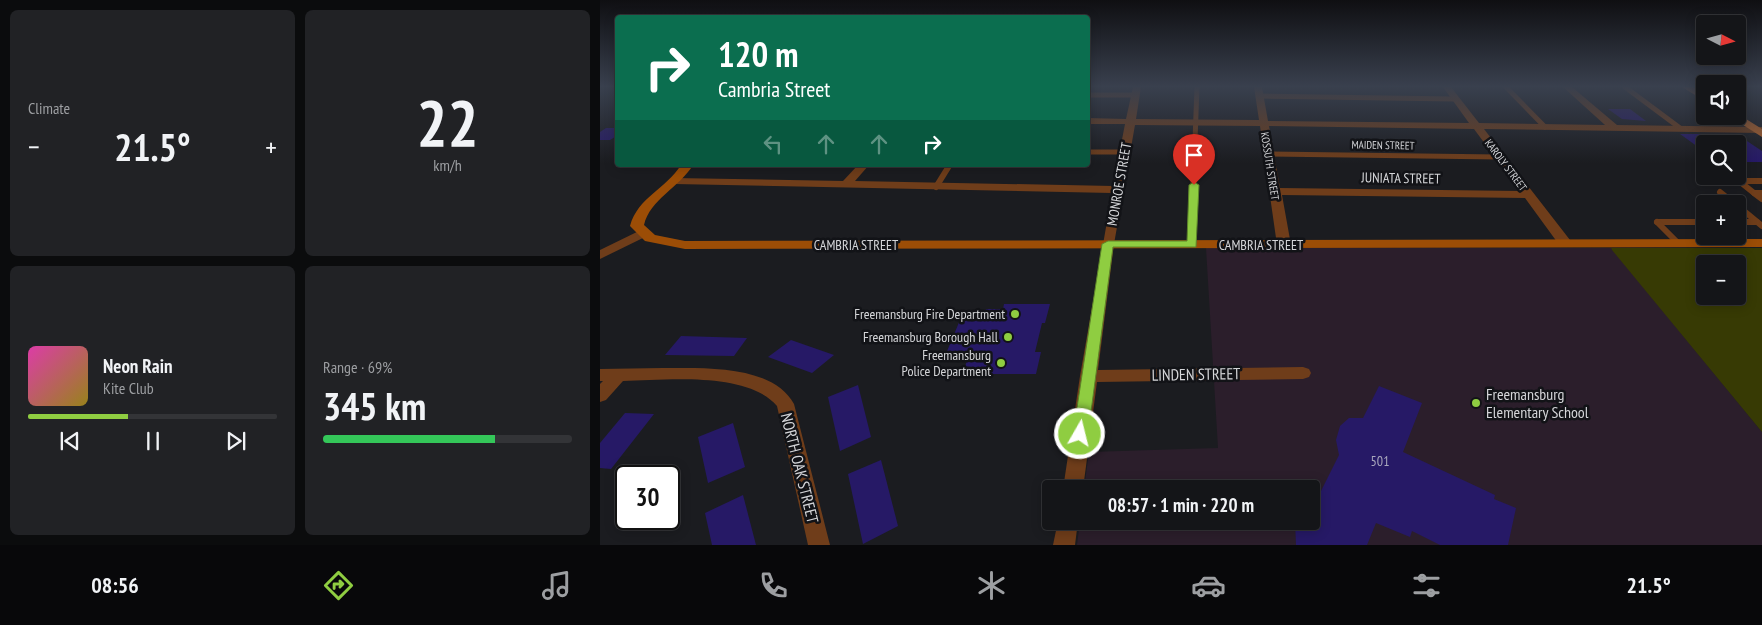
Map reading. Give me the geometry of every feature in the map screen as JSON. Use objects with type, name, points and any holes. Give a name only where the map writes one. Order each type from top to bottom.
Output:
[{"type":"main road","points":[[1746,123],[1760,131]]},
{"type":"street","name":"MONROE STREET","points":[[1074,480],[1108,244],[1132,112]]},
{"type":"street","name":"KOSSUTH STREET","points":[[1261,112],[1284,245]]},
{"type":"street","name":"KAROLY STREET","points":[[1466,112],[1565,243]]},
{"type":"street","points":[[1596,112],[1614,128]]},
{"type":"street","points":[[1090,121],[1680,128],[1760,131]]},
{"type":"street","points":[[600,255],[643,233],[637,226],[641,211],[674,181],[685,167]]},
{"type":"street","points":[[846,185],[862,167]]},
{"type":"street","points":[[674,181],[1117,190]]},
{"type":"street","name":"JUNIATA STREET","points":[[1274,191],[1528,195]]},
{"type":"street","name":"CAMBRIA STREET","points":[[643,233],[656,240],[685,245],[1762,243]]},
{"type":"street","name":"LINDEN STREET","points":[[1088,376],[1304,373]]},
{"type":"street","name":"NORTH OAK STREET","points":[[600,375],[732,377],[756,382],[768,387],[785,404],[819,545]]},
{"type":"street","points":[[600,395],[618,376]]},
{"type":"street","points":[[1064,545],[1066,530]]},
{"type":"lane","points":[[1192,244],[1196,112]]},
{"type":"lane","points":[[1531,112],[1545,127]]},
{"type":"lane","points":[[1659,112],[1680,128]]},
{"type":"lane","points":[[1090,152],[1124,152]]},
{"type":"lane","name":"MAIDEN STREET","points":[[1267,154],[1499,157]]},
{"type":"lane","points":[[936,187],[948,167]]},
{"type":"lane","points":[[1762,181],[1739,181],[1762,199]]},
{"type":"lane","points":[[1720,192],[1724,195]]},
{"type":"lane","points":[[1754,193],[1762,193]]},
{"type":"lane","points":[[1746,213],[1760,224]]},
{"type":"lane","points":[[1678,243],[1657,222],[1696,222]]},
{"type":"lane","points":[[1746,223],[1760,224]]},
{"type":"shaded area","name":"Freemansburg Elementary School","points":[[1206,248],[1611,248],[1762,432],[1762,545],[1077,545],[1079,530],[1320,530],[1320,480],[1085,480],[1089,452],[1218,448]]},
{"type":"shaded area","points":[[1611,248],[1762,248],[1762,432],[1612,250]]},
{"type":"building","points":[[1613,112],[1635,112],[1646,121],[1622,119]]},
{"type":"building","points":[[606,128],[615,128],[615,137],[610,140],[600,140],[600,132]]},
{"type":"building","points":[[1680,134],[1705,134],[1696,135],[1696,146]]},
{"type":"building","points":[[1746,140],[1762,151],[1762,162],[1746,162]]},
{"type":"building","points":[[1004,304],[1050,304],[1045,323],[1042,323],[1035,352],[1041,352],[1036,374],[962,374],[969,356],[945,356],[960,320],[983,318],[986,309],[1003,309]]},
{"type":"building","points":[[681,336],[747,338],[734,356],[665,355]]},
{"type":"building","points":[[791,340],[834,355],[812,373],[768,357]]},
{"type":"building","points":[[858,385],[871,437],[840,451],[828,397]]},
{"type":"building","points":[[1379,386],[1422,403],[1403,452],[1495,495],[1494,499],[1516,508],[1508,545],[1440,545],[1412,531],[1410,537],[1376,523],[1367,545],[1296,545],[1295,530],[1320,530],[1320,493],[1339,455],[1336,440],[1340,426],[1349,418],[1363,418]]},
{"type":"building","points":[[625,413],[654,414],[611,469],[600,468],[600,443]]},
{"type":"building","points":[[733,423],[745,467],[708,483],[698,437]]},
{"type":"building","points":[[881,460],[898,526],[863,544],[848,474]]},
{"type":"building","points":[[743,495],[756,545],[712,545],[705,513]]},
{"type":"place","name":"Freemansburg Fire Department","points":[[1015,314]]},
{"type":"place","name":"Freemansburg Borough Hall","points":[[1008,337]]},
{"type":"place","name":"Freemansburg Police Department","points":[[1001,363]]},
{"type":"place","name":"Freemansburg Elementary School","points":[[1476,403]]},
{"type":"route","points":[[1080,434],[1108,244],[1192,244],[1194,185]]}]
